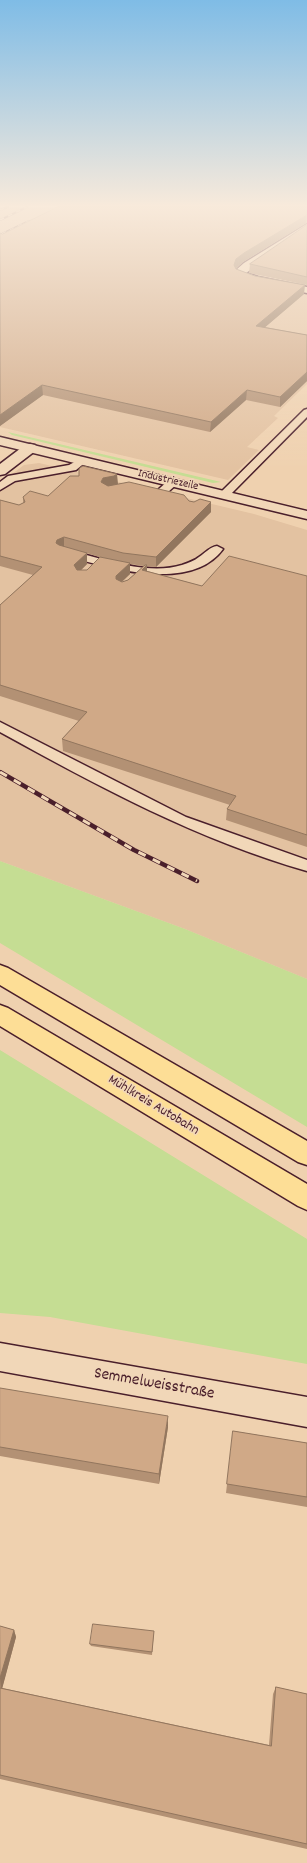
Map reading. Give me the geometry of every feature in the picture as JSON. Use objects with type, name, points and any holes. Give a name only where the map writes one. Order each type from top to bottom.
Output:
[{"type":"highway","points":[[0,974],[306,1153]]},
{"type":"highway","name":"Mühlkreis Autobahn","points":[[0,1014],[307,1198]]},
{"type":"street","name":"Industriezeile","points":[[0,441],[30,448],[75,468],[173,482],[307,515]]},
{"type":"street","points":[[0,471],[30,448]]},
{"type":"street","name":"Semmelweisstraße","points":[[0,1356],[307,1412]]},
{"type":"lane","points":[[224,495],[307,412]]},
{"type":"lane","points":[[0,486],[12,478],[75,468]]},
{"type":"lane","points":[[157,497],[173,482]]},
{"type":"lane","points":[[144,491],[157,497],[174,499]]},
{"type":"lane","points":[[64,552],[142,570],[167,571],[185,568],[199,563],[217,549]]},
{"type":"lane","points":[[87,572],[98,561]]},
{"type":"lane","points":[[132,579],[142,570]]},
{"type":"lane","points":[[0,726],[55,757],[182,820],[226,838],[307,866]]},
{"type":"shaded area","points":[[0,294],[307,294],[307,384],[274,416],[278,418],[247,447],[259,450],[228,480],[0,427]]},
{"type":"shaded area","points":[[39,463],[254,514],[307,530],[307,979],[185,929],[0,861],[0,483],[24,465]]},
{"type":"green space","points":[[8,432],[221,482],[213,483],[12,435]]},
{"type":"green space","points":[[0,861],[185,929],[307,979],[307,1127],[0,943]]},
{"type":"green space","points":[[0,1050],[307,1239],[307,1364],[50,1317],[0,1313]]},
{"type":"building","points":[[0,294],[294,294],[256,326],[307,335],[307,372],[280,397],[247,390],[211,422],[42,385],[0,415]]},
{"type":"building","points":[[83,466],[117,474],[103,478],[101,482],[108,486],[129,482],[184,495],[189,501],[194,502],[200,499],[211,502],[156,557],[123,553],[64,537],[57,540],[56,543],[59,545],[87,553],[74,565],[77,570],[87,570],[100,557],[130,563],[116,576],[116,579],[122,582],[128,580],[145,565],[147,565],[142,570],[202,586],[229,556],[307,576],[307,835],[227,809],[236,796],[62,739],[87,712],[0,685],[0,605],[42,567],[0,556],[0,500],[19,505],[25,502],[23,497],[30,491],[48,496],[70,476],[79,476],[79,469]]},
{"type":"building","points":[[0,1388],[168,1416],[159,1474],[0,1447]]},
{"type":"building","points":[[233,1431],[307,1443],[307,1497],[227,1484]]},
{"type":"building","points":[[93,1624],[154,1631],[152,1652],[90,1644]]},
{"type":"building","points":[[0,1626],[14,1630],[0,1678]]},
{"type":"building","points":[[276,1687],[307,1694],[307,1844],[0,1775],[0,1688],[271,1746]]},
{"type":"railway","points":[[0,772],[134,850],[197,881]]}]
